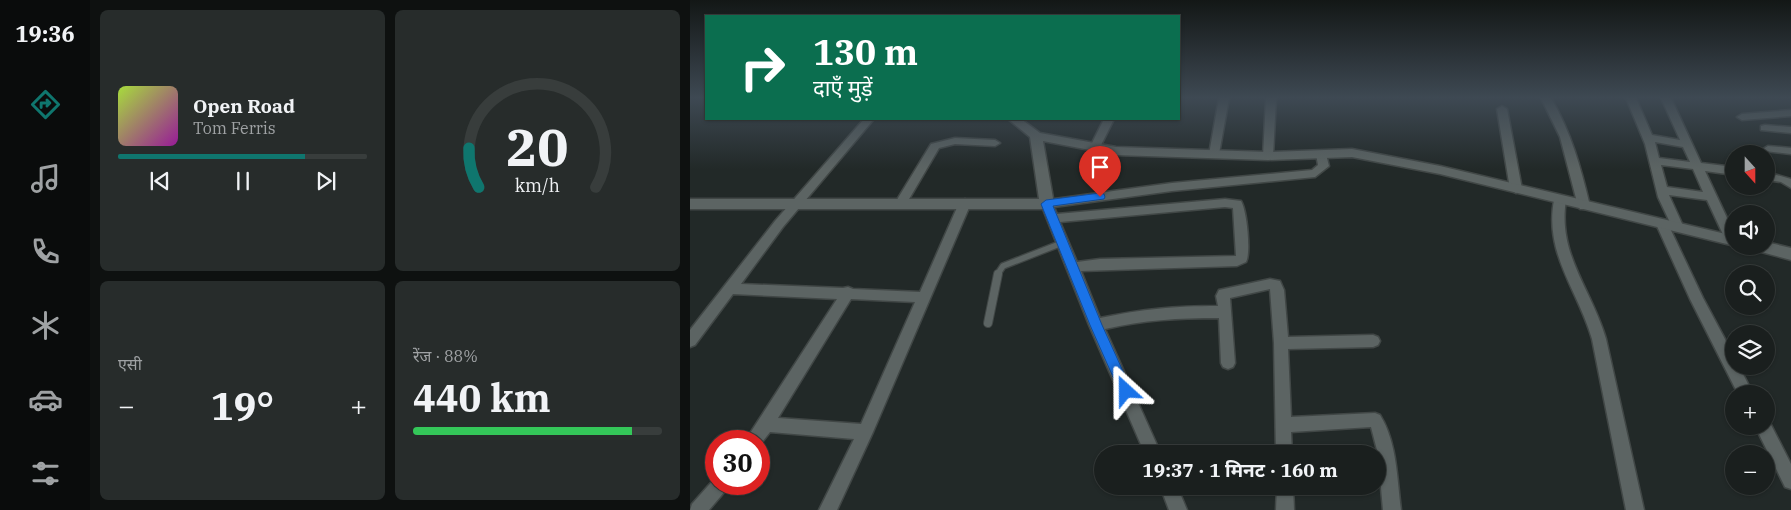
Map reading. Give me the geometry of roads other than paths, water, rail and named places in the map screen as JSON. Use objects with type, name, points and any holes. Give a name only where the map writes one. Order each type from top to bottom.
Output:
[{"type":"street","points":[[690,341],[798,203],[867,122]]},
{"type":"street","points":[[1018,122],[1036,136],[1116,151],[1268,156],[1323,160],[1352,153],[1377,157],[1516,189],[1558,207],[1584,206],[1725,238]]},
{"type":"street","points":[[1095,147],[1108,122]]},
{"type":"street","points":[[1214,154],[1220,122]]},
{"type":"street","points":[[1268,156],[1270,122]]},
{"type":"street","points":[[1504,122],[1516,189]]},
{"type":"street","points":[[1560,122],[1571,150],[1584,206]]},
{"type":"street","points":[[1641,122],[1648,138],[1662,190],[1678,228]]},
{"type":"street","points":[[1676,122],[1725,226]]},
{"type":"street","points":[[1765,128],[1791,130]]},
{"type":"street","points":[[1036,136],[1046,204],[1096,325],[1149,445]]},
{"type":"street","points":[[1648,138],[1686,144]]},
{"type":"street","points":[[901,203],[938,144],[955,142],[995,143]]},
{"type":"street","points":[[1775,149],[1791,150]]},
{"type":"street","points":[[690,204],[1046,204],[1181,186],[1315,172],[1323,160]]},
{"type":"street","points":[[1654,161],[1725,170]]},
{"type":"street","points":[[1775,178],[1784,179],[1791,184]]},
{"type":"street","points":[[1662,190],[1711,197]]},
{"type":"street","points":[[828,510],[865,432],[965,203]]},
{"type":"street","points":[[1052,219],[1225,203],[1237,204],[1239,208],[1242,259],[1237,261],[1100,264],[1072,267]]},
{"type":"street","points":[[1558,207],[1556,229],[1563,255],[1597,332],[1635,510]]},
{"type":"street","points":[[1662,224],[1697,299],[1741,385]]},
{"type":"street","points":[[1775,251],[1790,255]]},
{"type":"street","points":[[1228,363],[1224,294],[1270,284],[1275,285],[1282,343],[1284,445]]},
{"type":"street","points":[[730,289],[848,292],[924,297]]},
{"type":"street","points":[[761,430],[848,292]]},
{"type":"street","points":[[1096,325],[1141,315],[1175,312],[1225,312]]},
{"type":"street","points":[[1282,343],[1373,341]]},
{"type":"street","points":[[1284,425],[1375,420],[1382,436],[1392,510]]},
{"type":"street","points":[[766,424],[865,432]]},
{"type":"street","points":[[1768,435],[1791,481]]},
{"type":"street","points":[[698,510],[711,495]]},
{"type":"street","points":[[1172,495],[1178,510]]},
{"type":"street","points":[[1285,495],[1286,510]]},
{"type":"lane","points":[[988,323],[997,276],[1003,266],[1062,243]]}]
